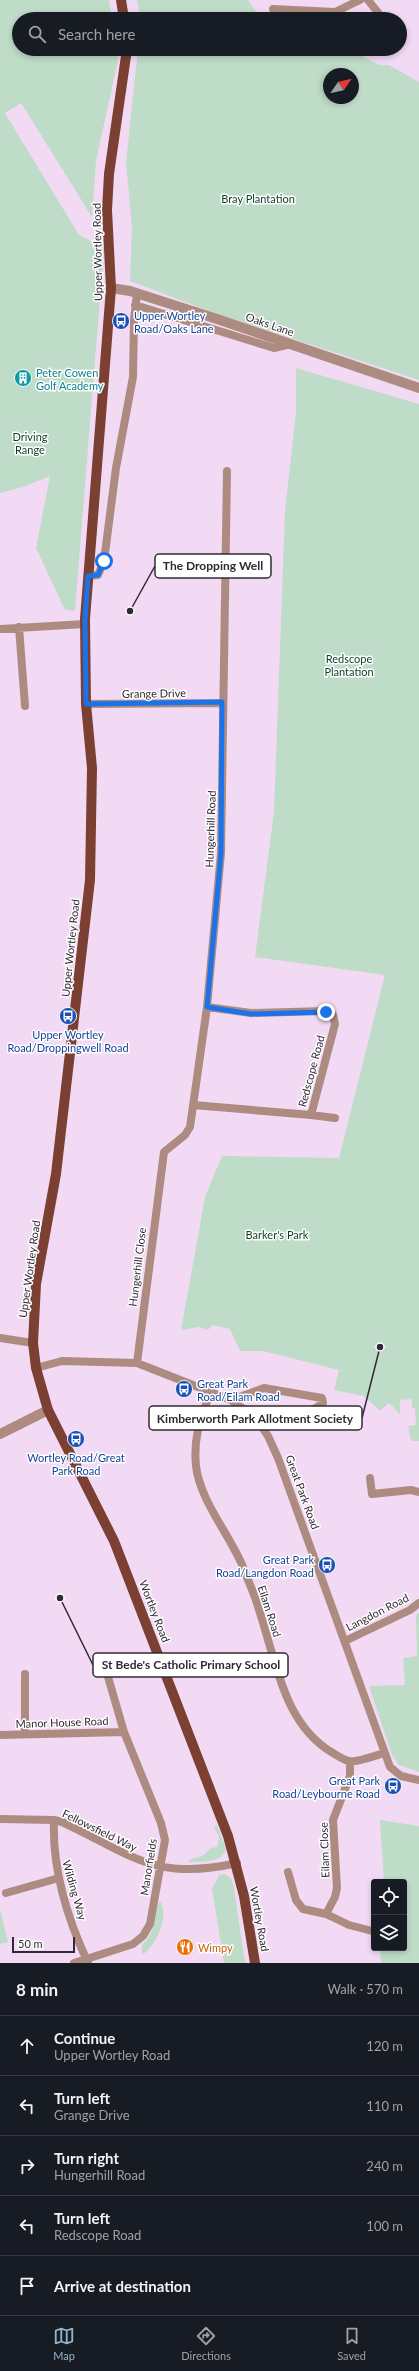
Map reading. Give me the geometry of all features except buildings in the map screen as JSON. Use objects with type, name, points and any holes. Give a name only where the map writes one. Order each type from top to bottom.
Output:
[{"type":"main road","points":[[121,0],[123,12]]},
{"type":"main road","name":"Upper Wortley Road","points":[[36,1368],[33,1343],[36,1284],[56,1174],[90,880],[92,768],[86,704],[85,624],[111,288],[107,210],[109,174],[126,56]]},
{"type":"main road","name":"Wortley Road","points":[[36,1368],[48,1410],[96,1503],[120,1556],[213,1795],[236,1863],[255,1963]]},
{"type":"street","points":[[273,9],[335,12],[360,0]]},
{"type":"street","points":[[368,0],[377,12]]},
{"type":"street","name":"Oaks Lane","points":[[111,288],[137,294],[292,344],[419,388]]},
{"type":"street","points":[[88,576],[98,575],[104,561],[116,468],[133,377],[135,306],[137,294]]},
{"type":"street","points":[[135,306],[274,348],[292,344]]},
{"type":"street","name":"Hungerhill Road","points":[[159,1173],[164,1152],[185,1135],[190,1127],[207,1007],[221,853],[222,702],[227,471]]},
{"type":"street","points":[[0,629],[18,626],[85,624]]},
{"type":"street","points":[[18,626],[25,706]]},
{"type":"street","name":"Grange Drive","points":[[86,704],[222,702]]},
{"type":"street","name":"Redscope Road","points":[[207,1007],[251,1014],[326,1012],[333,1015],[335,1024],[311,1115]]},
{"type":"street","name":"Redscope Road","points":[[193,1105],[335,1118]]},
{"type":"street","name":"Hungerhill Close","points":[[137,1363],[159,1173]]},
{"type":"street","points":[[0,1338],[33,1343]]},
{"type":"street","name":"Great Park Road","points":[[36,1368],[62,1361],[137,1363],[211,1390],[231,1400],[256,1418],[268,1436],[278,1458],[390,1767],[401,1776],[419,1780]]},
{"type":"street","points":[[231,1400],[264,1388],[322,1398],[323,1403],[313,1411],[301,1413],[271,1412],[256,1418]]},
{"type":"street","name":"Eilam Road","points":[[211,1390],[194,1441],[196,1468],[203,1491],[242,1565],[259,1609],[271,1654],[291,1707],[305,1731],[321,1746],[350,1762]]},
{"type":"street","points":[[0,1434],[48,1410]]},
{"type":"street","points":[[370,1478],[372,1494],[411,1490],[419,1492]]},
{"type":"street","name":"Langdon Road","points":[[345,1641],[410,1610],[419,1603]]},
{"type":"street","name":"Manorfields","points":[[74,1963],[87,1961],[133,1944],[143,1936],[150,1924],[165,1840],[164,1832],[124,1732],[104,1662]]},
{"type":"street","points":[[25,1674],[25,1734]]},
{"type":"street","name":"Manor House Road","points":[[0,1735],[124,1732]]},
{"type":"street","points":[[350,1762],[384,1753]]},
{"type":"street","name":"Eilam Close","points":[[326,1914],[336,1896],[337,1888],[333,1820],[350,1776],[350,1762]]},
{"type":"street","name":"Fellowsfield Way","points":[[0,1819],[54,1820],[76,1829],[125,1855],[159,1867],[188,1870],[236,1863]]},
{"type":"street","name":"Wilding Way","points":[[54,1820],[54,1852],[59,1878],[87,1961]]},
{"type":"street","points":[[288,1872],[293,1893],[299,1905],[308,1911],[326,1914],[349,1925],[371,1931]]},
{"type":"street","points":[[6,1893],[59,1878]]},
{"type":"green space","name":"Driving Range","points":[[0,0],[109,0],[111,12],[12,12],[12,56],[117,56],[118,60],[96,161],[92,217],[21,103],[5,113],[79,235],[104,248],[75,611],[65,610],[36,548],[50,476],[23,487],[0,493]]},
{"type":"green space","points":[[137,0],[248,0],[256,12],[139,12]]},
{"type":"green space","name":"Bray Plantation","points":[[137,56],[362,56],[379,65],[389,65],[419,82],[419,380],[217,314],[130,281],[132,228],[126,162]]},
{"type":"green space","points":[[296,368],[419,404],[419,1441],[411,1441],[408,1426],[416,1425],[415,1408],[412,1408],[412,1399],[400,1400],[400,1414],[389,1403],[380,1411],[364,1396],[334,1390],[339,1370],[263,1351],[240,1351],[230,1329],[212,1325],[208,1330],[199,1327],[181,1330],[205,1197],[222,1156],[339,1158],[385,975],[255,957],[274,812],[285,510],[296,413]]},
{"type":"green space","points":[[419,1612],[419,1772],[399,1765],[392,1755],[369,1686],[405,1685],[403,1658],[417,1656],[416,1616]]},
{"type":"green space","points":[[380,1820],[419,1826],[419,1963],[381,1963],[380,1951],[407,1951],[407,1879],[384,1879]]},
{"type":"green space","points":[[217,1825],[226,1849],[224,1854],[210,1861],[188,1862],[189,1860],[204,1855],[211,1848],[217,1847],[219,1838],[214,1826]]},
{"type":"green space","points":[[224,1874],[231,1878],[234,1888],[245,1963],[224,1963],[212,1889],[219,1875]]},
{"type":"green space","points":[[160,1901],[163,1907],[163,1914],[160,1930],[152,1945],[142,1955],[142,1945],[151,1934],[157,1907]]},
{"type":"green space","points":[[0,1909],[8,1942],[0,1944]]},
{"type":"place","name":"Upper Wortley Road/Oaks Lane","points":[[121,321]]},
{"type":"place","name":"Peter Cowen Golf Academy","points":[[23,378]]},
{"type":"place","name":"The Dropping Well","points":[[130,611]]},
{"type":"place","name":"Upper Wortley Road/Droppingwell Road","points":[[68,1016]]},
{"type":"place","name":"Kimberworth Park Allotment Society","points":[[380,1347]]},
{"type":"place","name":"Great Park Road/Eilam Road","points":[[184,1389]]},
{"type":"place","name":"Wortley Road/Great Park Road","points":[[76,1439]]},
{"type":"place","name":"Great Park Road/Langdon Road","points":[[327,1565]]},
{"type":"place","name":"St Bede's Catholic Primary School","points":[[60,1598]]},
{"type":"place","name":"Great Park Road/Leybourne Road","points":[[393,1786]]},
{"type":"place","name":"Wimpy","points":[[185,1947]]},
{"type":"route","points":[[104,561],[101,572],[98,575],[88,576],[85,619],[86,704],[101,705],[222,702],[223,774],[221,853],[207,1007],[251,1014],[326,1012]]},
{"type":"park label","name":"Redscope Plantation","points":[[349,664]]},
{"type":"park label","name":"Barker's Park","points":[[277,1234]]}]
